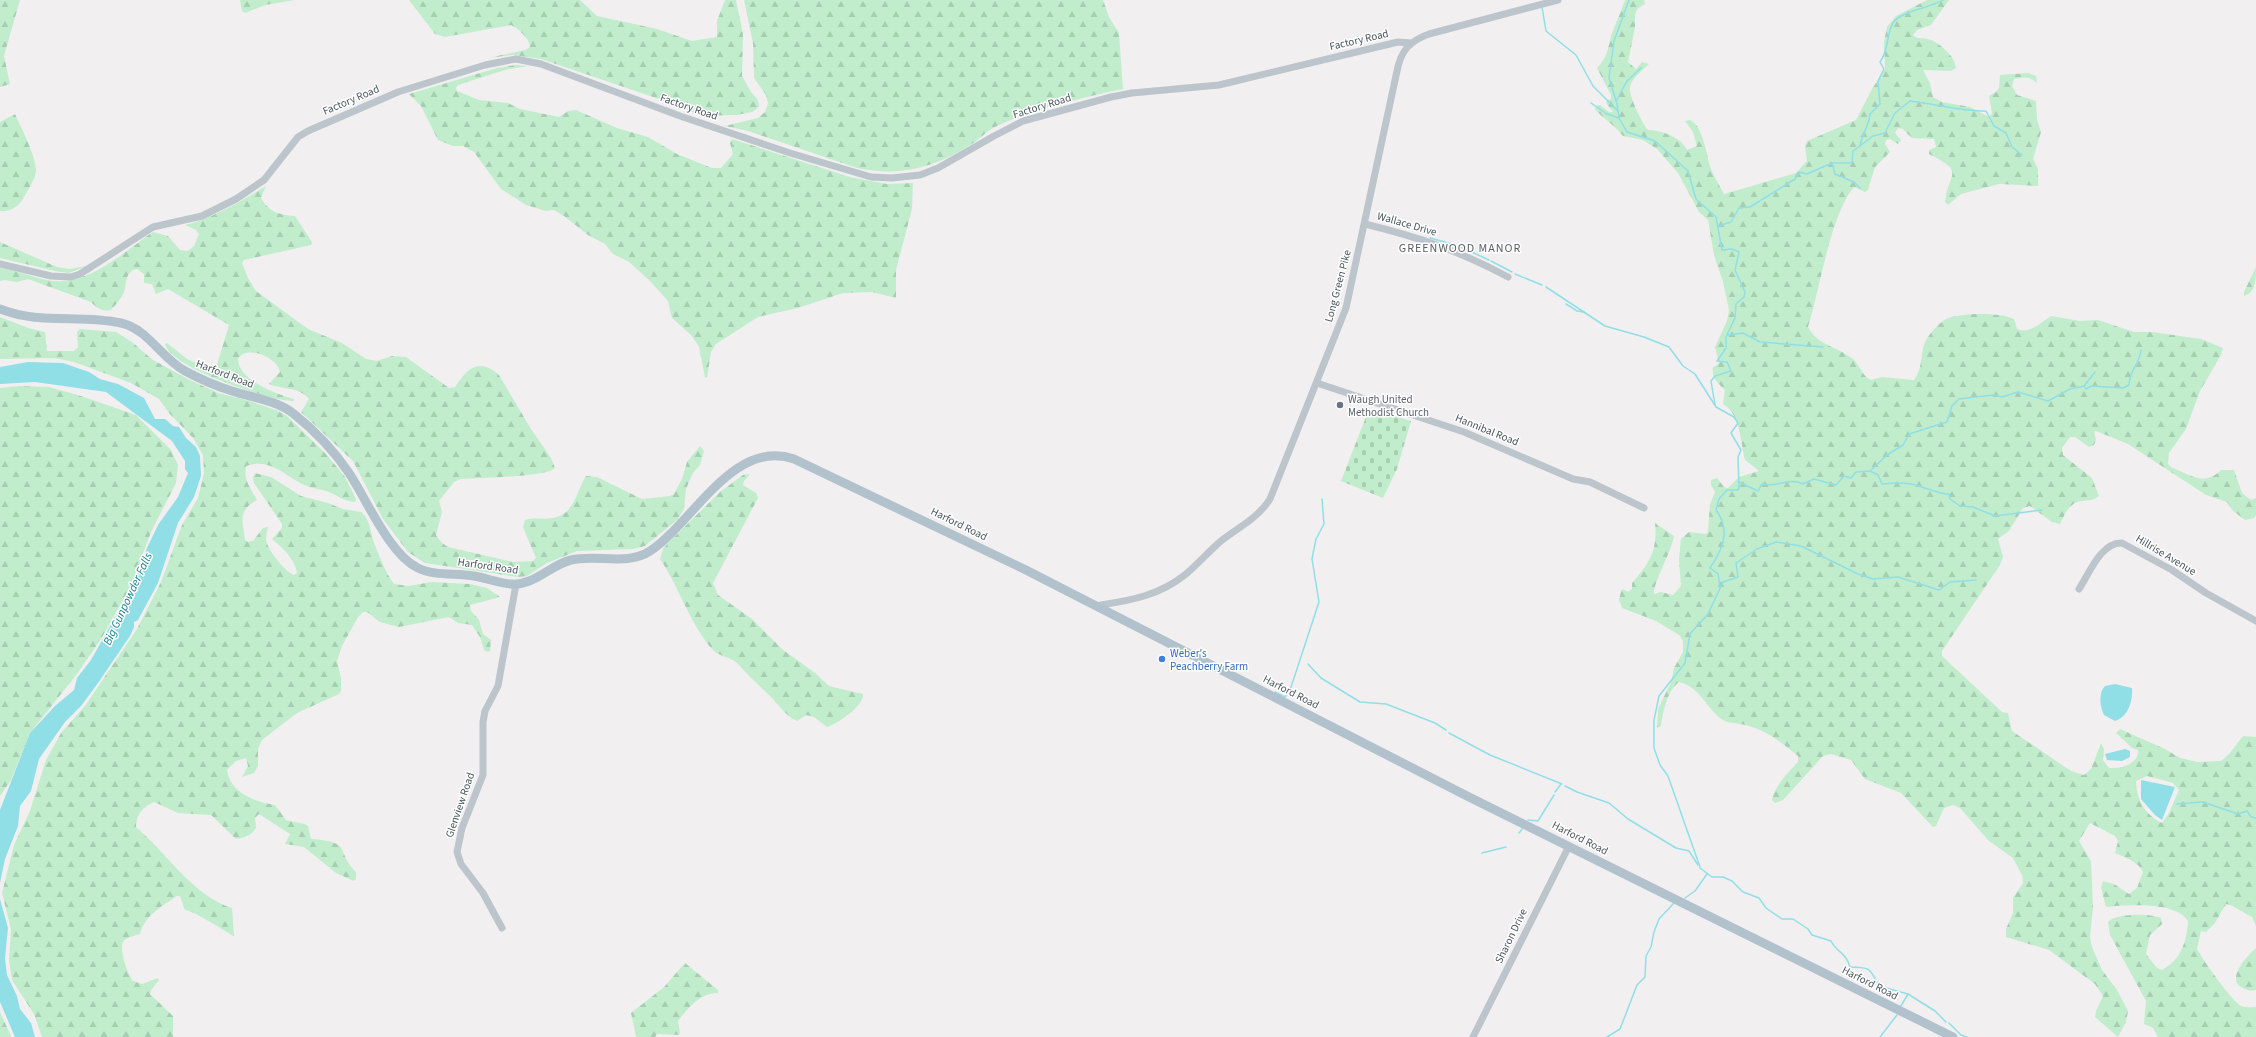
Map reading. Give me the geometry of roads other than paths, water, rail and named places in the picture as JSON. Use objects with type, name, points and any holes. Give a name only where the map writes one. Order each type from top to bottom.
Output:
[{"type":"main road","name":"Harford Road","points":[[0,308],[31,318],[103,320],[129,325],[143,334],[168,359],[186,371],[224,388],[286,408],[305,423],[343,464],[379,524],[409,562],[429,571],[472,576],[516,584],[532,580],[568,560],[589,557],[630,558],[647,553],[659,544],[732,473],[754,461],[780,456],[794,459],[1099,607],[1405,764],[1953,1037]]},
{"type":"street","name":"Long Green Pike","points":[[1099,607],[1101,605],[1140,599],[1168,587],[1186,574],[1217,544],[1259,513],[1275,489],[1346,308],[1398,64],[1404,49],[1411,43],[1429,34],[1558,0]]},
{"type":"street","name":"Factory Road","points":[[0,264],[51,276],[75,276],[98,264],[153,228],[202,216],[236,199],[268,176],[298,137],[308,131],[398,92],[484,65],[508,60],[524,60],[541,64],[680,116],[790,153],[866,176],[892,178],[920,174],[938,168],[994,136],[1023,122],[1111,97],[1132,93],[1219,85],[1398,42],[1411,43]]},
{"type":"street","name":"Wallace Drive","points":[[1365,224],[1437,244],[1487,264],[1508,277]]},
{"type":"street","name":"Hannibal Road","points":[[1317,383],[1464,432],[1563,475],[1590,482],[1644,508]]},
{"type":"street","name":"Hillrise Avenue","points":[[2079,589],[2104,550],[2114,544],[2122,543],[2172,570],[2206,593],[2256,621]]},
{"type":"street","name":"Glenview Road","points":[[502,928],[483,893],[461,864],[457,852],[462,828],[483,775],[483,722],[485,711],[498,686],[516,584]]},
{"type":"street","name":"Sharon Drive","points":[[1473,1037],[1569,846]]},
{"type":"water","name":"Big Gunpowder Falls","points":[[28,362],[63,363],[89,372],[100,379],[118,384],[144,398],[155,419],[165,419],[173,426],[179,427],[186,438],[196,447],[200,456],[201,476],[194,497],[178,523],[158,583],[138,620],[134,622],[134,627],[130,636],[81,706],[65,722],[39,759],[31,791],[20,806],[18,826],[5,859],[0,883],[0,810],[30,733],[55,706],[74,690],[77,678],[91,660],[119,610],[127,600],[147,548],[158,525],[178,497],[188,473],[185,469],[185,461],[172,441],[106,392],[35,382],[0,384],[0,367]]},
{"type":"water","points":[[2115,684],[2132,688],[2132,698],[2129,708],[2120,719],[2115,721],[2104,715],[2100,700],[2101,692],[2105,686]]},
{"type":"water","points":[[2125,749],[2130,751],[2130,757],[2122,761],[2107,760],[2105,754]]},
{"type":"water","points":[[2141,780],[2175,787],[2162,820],[2155,815],[2141,799]]},
{"type":"water","points":[[0,899],[8,928],[5,959],[7,975],[17,996],[20,1009],[31,1023],[35,1037],[15,1037],[0,1002]]},
{"type":"waterway","points":[[1629,0],[1614,41],[1609,78],[1617,104],[1619,118],[1627,132],[1655,141],[1688,171],[1696,199],[1716,217],[1722,250],[1732,249],[1739,252],[1735,270],[1745,292],[1744,297],[1736,304],[1735,318],[1726,337],[1726,348],[1717,361],[1727,362],[1731,371],[1715,376],[1711,381],[1715,405]]},
{"type":"waterway","points":[[1860,146],[1870,114],[1880,104],[1878,81],[1884,69],[1880,62],[1885,53],[1889,32],[1893,23],[1902,15],[1943,0]]},
{"type":"waterway","points":[[1542,7],[1546,31],[1576,55],[1593,86],[1618,111]]},
{"type":"waterway","points":[[1616,101],[1627,81],[1641,68]]},
{"type":"waterway","points":[[1718,226],[1731,222],[1739,208],[1750,207],[1795,179],[1799,172],[1807,174],[1832,163],[1852,163],[1853,151],[1873,136],[1885,133],[1895,113],[1910,101],[1957,109],[1986,111],[1994,126],[2006,133],[2012,147],[2022,155]]},
{"type":"waterway","points":[[1591,103],[1607,114],[1619,118]]},
{"type":"waterway","points":[[1832,163],[1835,174],[1854,182],[1860,188]]},
{"type":"waterway","points":[[1430,238],[1452,244]]},
{"type":"waterway","points":[[1459,246],[1489,260]]},
{"type":"waterway","points":[[1491,261],[1512,272]]},
{"type":"waterway","points":[[1515,274],[1542,285]]},
{"type":"waterway","points":[[1546,287],[1605,326],[1644,337],[1669,347],[1683,366],[1695,374],[1716,407],[1734,417],[1738,423],[1731,433],[1741,450],[1738,457],[1739,487],[1738,490],[1727,490],[1719,499],[1716,510],[1721,517],[1724,539],[1719,554],[1710,568],[1718,574],[1720,587]]},
{"type":"waterway","points":[[1566,304],[1577,311],[1584,312]]},
{"type":"waterway","points":[[1728,335],[1743,333],[1760,342],[1823,347]]},
{"type":"waterway","points":[[1739,482],[1758,491],[1762,484],[1773,485],[1788,482],[1798,482],[1803,484],[1814,479],[1836,485],[1844,476],[1851,478],[1856,472],[1870,471],[1887,455],[1903,445],[1909,434],[1947,422],[1952,406],[1959,399],[1993,395],[2002,397],[2018,392],[2048,401],[2070,389],[2084,386],[2086,389],[2091,386],[2123,388],[2129,385],[2131,375],[2141,350]]},
{"type":"waterway","points":[[2084,386],[2095,372]]},
{"type":"waterway","points":[[1870,471],[1878,475],[1882,484],[1908,483],[1949,494],[1950,499],[1960,506],[1973,507],[1995,516],[2042,510]]},
{"type":"waterway","points":[[1275,692],[1285,697],[1290,690],[1319,602],[1312,559],[1316,539],[1324,524],[1322,499]]},
{"type":"waterway","points":[[1700,867],[1668,776],[1660,765],[1654,748],[1654,720],[1659,696],[1685,663],[1690,634],[1708,614],[1723,582],[1738,577],[1736,563],[1757,549],[1776,542],[1801,546],[1858,574],[1873,579],[1898,577],[1939,590],[1950,582],[1976,580]]},
{"type":"waterway","points":[[1308,664],[1321,678],[1360,702],[1386,704],[1435,723],[1446,730]]},
{"type":"waterway","points":[[1449,733],[1490,755],[1562,784]]},
{"type":"waterway","points":[[1555,792],[1561,784]]},
{"type":"waterway","points":[[1565,786],[1577,792],[1609,803],[1628,819],[1676,848],[1689,851],[1698,865]]},
{"type":"waterway","points":[[1528,820],[1538,821],[1554,795]]},
{"type":"waterway","points":[[2177,804],[2203,802],[2238,814],[2247,811],[2251,817],[2256,818]]},
{"type":"waterway","points":[[1519,833],[1523,828]]},
{"type":"waterway","points":[[1482,853],[1506,847]]},
{"type":"waterway","points":[[1700,868],[1712,877],[1723,877],[1732,881],[1743,892],[1759,898],[1766,908],[1782,919],[1793,919],[1808,929],[1812,935],[1831,941],[1833,945],[1844,955],[1850,967],[1869,970],[1879,986],[1908,994],[1935,1011],[1946,1022]]},
{"type":"waterway","points":[[1685,898],[1695,891],[1707,874]]},
{"type":"waterway","points":[[1607,1037],[1620,1029],[1637,985],[1645,977],[1646,956],[1651,947],[1654,932],[1659,919],[1674,903]]},
{"type":"waterway","points":[[1901,1006],[1908,994]]},
{"type":"waterway","points":[[1880,1037],[1897,1015]]},
{"type":"waterway","points":[[1949,1023],[1961,1035],[1967,1037]]},
{"type":"place","name":"Waugh United Methodist Church","points":[[1340,405]]},
{"type":"place","name":"Weber's Peachberry Farm","points":[[1162,659]]},
{"type":"district","name":"GREENWOOD MANOR","points":[[1460,248]]}]
